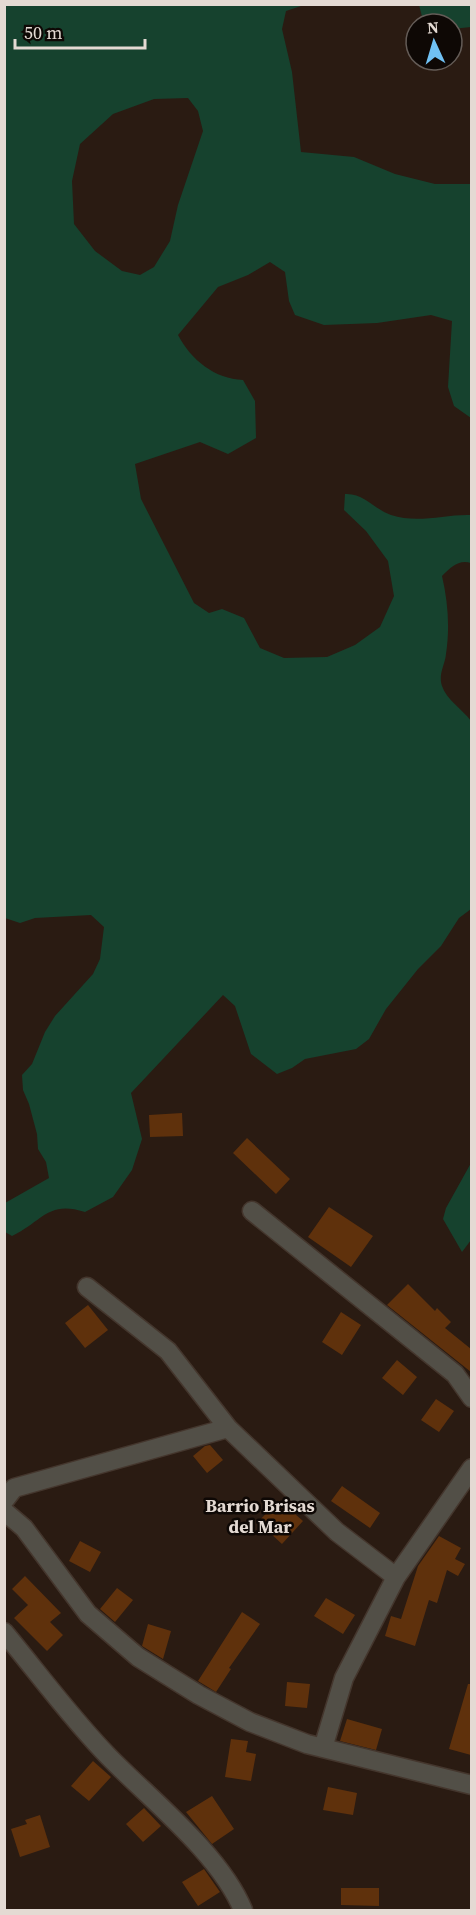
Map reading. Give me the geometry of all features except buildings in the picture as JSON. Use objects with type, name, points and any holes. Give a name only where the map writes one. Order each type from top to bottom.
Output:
[{"type":"street","points":[[252,1211],[455,1374],[471,1398]]},
{"type":"street","points":[[87,1287],[168,1352],[228,1428],[337,1532],[396,1577]]},
{"type":"street","points":[[4,1501],[14,1488],[228,1428]]},
{"type":"street","points":[[323,1748],[344,1678],[396,1577],[471,1468]]},
{"type":"street","points":[[4,1511],[24,1528],[88,1614],[138,1657],[199,1695],[250,1722],[307,1744],[471,1785]]},
{"type":"street","points":[[4,1632],[106,1754],[217,1867],[234,1892],[243,1911]]},
{"type":"green space","points":[[5,4],[304,5],[286,11],[282,29],[292,72],[301,152],[354,157],[395,174],[435,184],[472,184],[471,418],[454,406],[448,387],[452,321],[431,315],[377,323],[324,325],[295,315],[289,301],[285,272],[270,262],[248,275],[218,287],[178,335],[183,344],[205,366],[223,376],[243,380],[255,401],[256,438],[228,454],[200,442],[135,464],[141,499],[194,603],[209,613],[222,609],[244,618],[260,648],[284,658],[327,657],[355,645],[380,627],[394,596],[388,561],[366,531],[344,510],[345,494],[358,496],[385,512],[401,518],[421,519],[471,515],[471,563],[459,563],[442,576],[448,625],[446,654],[441,677],[444,691],[471,721],[471,909],[459,918],[441,946],[418,969],[386,1009],[369,1039],[356,1049],[305,1059],[277,1074],[251,1054],[235,1006],[223,995],[131,1093],[142,1139],[132,1170],[113,1197],[85,1212],[73,1209],[54,1210],[12,1236],[5,1232],[5,1203],[49,1178],[46,1162],[38,1149],[37,1134],[23,1090],[22,1075],[32,1064],[45,1032],[55,1016],[93,974],[100,959],[104,927],[91,915],[35,918],[20,923],[5,918]],"holes":[[[188,98],[198,111],[203,131],[178,205],[170,241],[154,267],[140,275],[122,271],[95,251],[74,224],[72,181],[80,144],[113,114],[154,99]]]},
{"type":"green space","points":[[419,5],[471,5],[471,27],[464,28],[464,12],[421,12]]},
{"type":"green space","points":[[471,1163],[471,1240],[462,1252],[443,1219],[446,1208]]},
{"type":"district","name":"Barrio Brisas del Mar","points":[[260,1516]]}]
